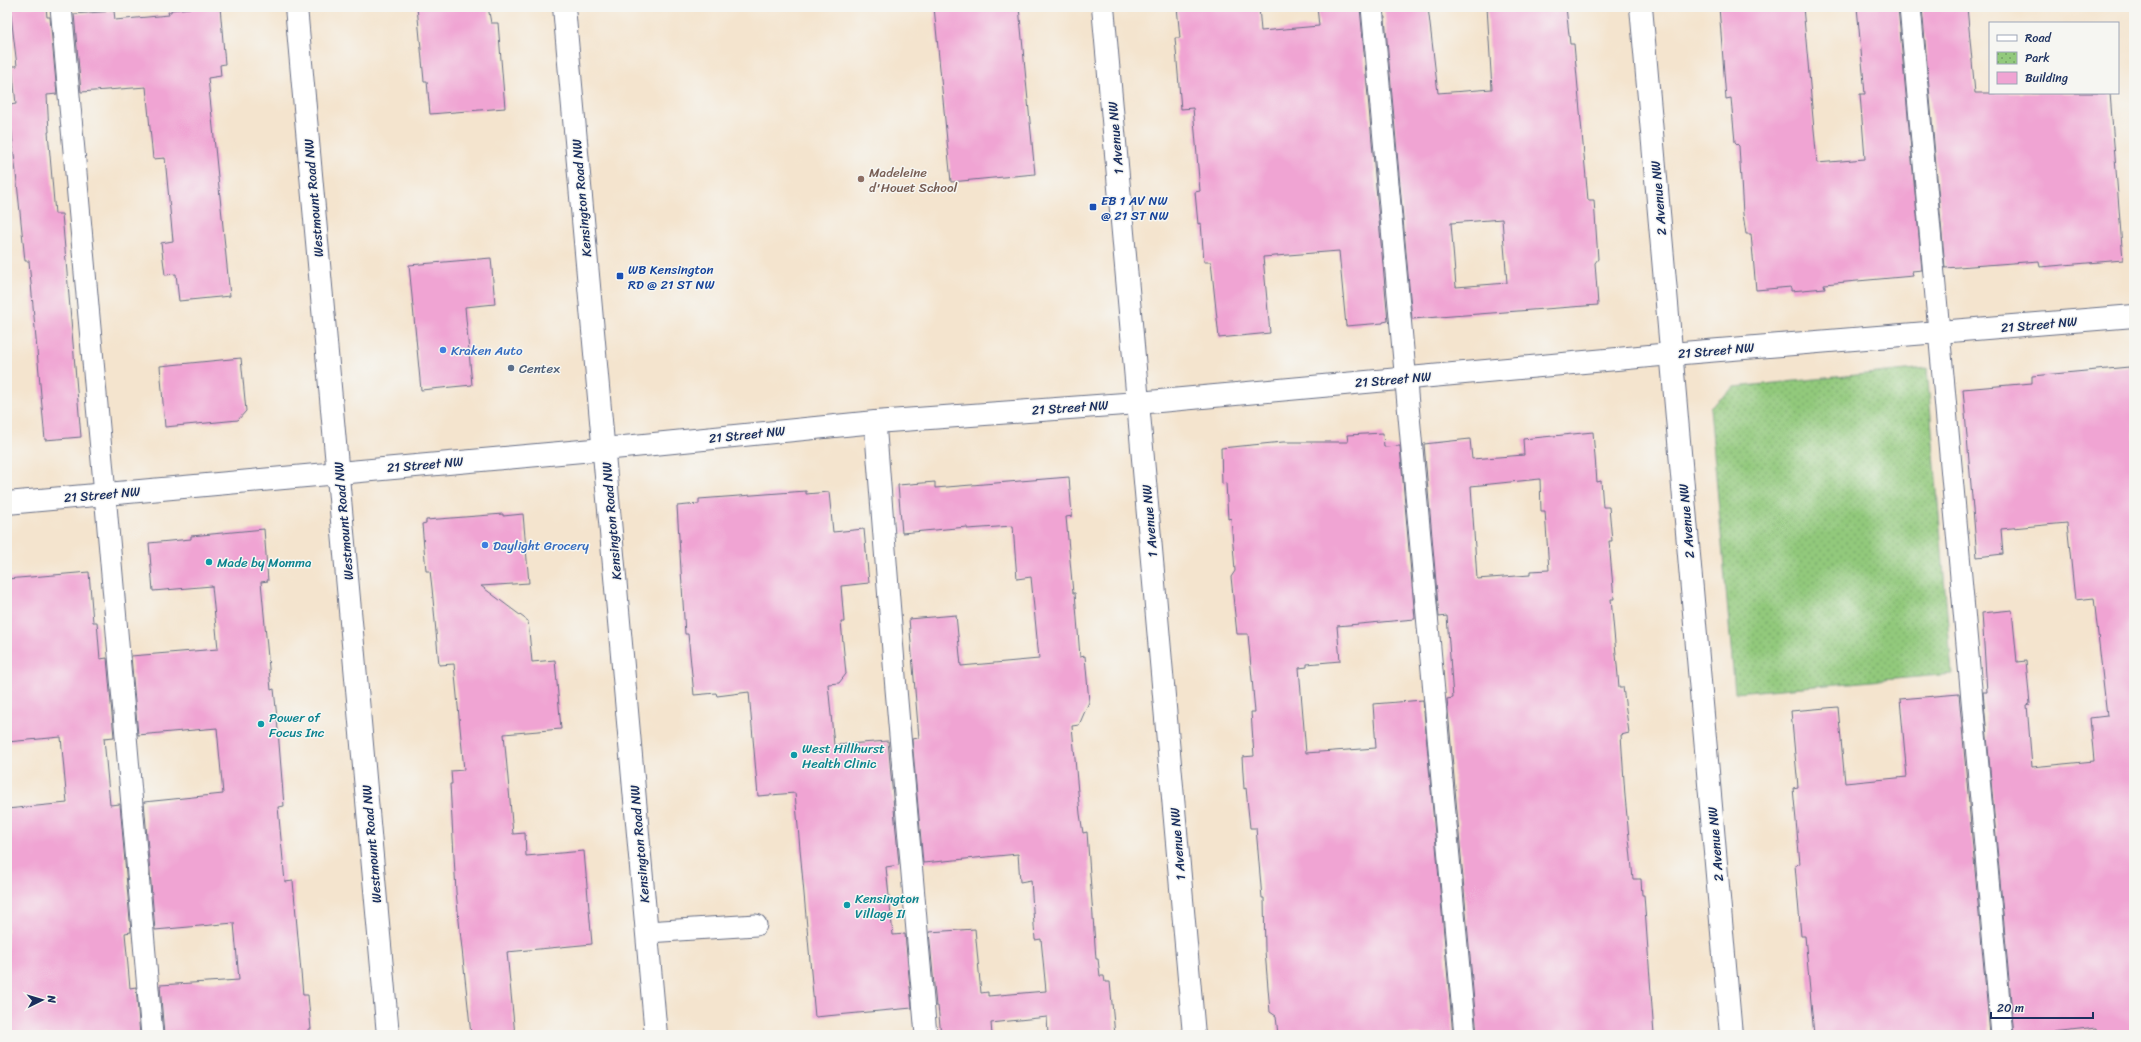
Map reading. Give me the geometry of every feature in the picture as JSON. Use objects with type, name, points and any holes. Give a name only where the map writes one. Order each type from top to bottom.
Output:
[{"type":"street","name":"Westmount Road NW","points":[[296,7],[339,472],[388,1035]]},
{"type":"street","name":"Kensington Road NW","points":[[564,7],[656,1035]]},
{"type":"street","name":"1 Avenue NW","points":[[1103,7],[1194,1035]]},
{"type":"street","name":"2 Avenue NW","points":[[1641,7],[1732,1035]]},
{"type":"street","name":"21 Street NW","points":[[7,503],[604,449],[875,422],[1138,403],[1671,354],[2134,316]]},
{"type":"lane","points":[[61,7],[152,1035]]},
{"type":"lane","points":[[1372,7],[1465,1035]]},
{"type":"lane","points":[[1910,7],[2002,1035]]},
{"type":"lane","points":[[875,422],[896,690],[926,1035]]},
{"type":"lane","points":[[647,932],[756,925]]},
{"type":"green space","points":[[1927,368],[1952,674],[1735,693],[1710,408],[1734,387]]},
{"type":"building","points":[[10,7],[46,7],[47,17],[50,17],[57,94],[47,95],[48,132],[55,214],[62,214],[81,437],[45,440],[29,261],[25,261],[9,105],[16,104],[12,66],[17,66]]},
{"type":"building","points":[[200,7],[220,7],[225,64],[220,65],[221,76],[208,78],[230,296],[179,301],[176,274],[165,275],[161,243],[173,241],[165,158],[153,159],[146,87],[81,92],[74,14],[114,11],[115,20],[169,15],[168,12],[171,12],[171,10]]},
{"type":"building","points":[[417,7],[488,7],[491,23],[498,23],[505,108],[430,114],[427,81],[424,81]]},
{"type":"building","points":[[934,7],[1019,7],[1035,174],[951,182]]},
{"type":"building","points":[[1177,7],[1259,7],[1261,31],[1319,26],[1317,7],[1360,7],[1388,321],[1383,323],[1346,326],[1339,251],[1263,257],[1270,333],[1219,338],[1211,262],[1204,262],[1201,223],[1198,224],[1195,192],[1200,191],[1193,108],[1181,109],[1175,38],[1180,38]]},
{"type":"building","points":[[1384,7],[1428,7],[1438,93],[1492,89],[1487,7],[1566,7],[1570,44],[1574,44],[1588,200],[1594,200],[1598,259],[1595,263],[1598,305],[1412,319]],"holes":[[[1502,219],[1507,283],[1456,287],[1451,223]]]},
{"type":"building","points":[[1719,7],[1803,7],[1817,163],[1865,159],[1860,94],[1865,94],[1857,7],[1898,7],[1922,270],[1912,271],[1913,276],[1824,284],[1825,288],[1791,291],[1791,287],[1756,290],[1751,234],[1746,234],[1743,214],[1739,146],[1735,142],[1731,98],[1726,99]]},
{"type":"building","points":[[1922,7],[1967,7],[1975,93],[2110,94],[2123,260],[2040,267],[2039,261],[1945,268]]},
{"type":"building","points":[[491,258],[495,304],[465,307],[472,385],[421,390],[409,265]]},
{"type":"building","points":[[241,358],[246,411],[238,420],[165,427],[160,366]]},
{"type":"building","points":[[2129,367],[2130,374],[2134,377],[2134,1035],[2098,1035],[2097,1028],[2035,1035],[2014,1035],[1983,692],[1987,692],[1982,613],[2012,610],[2017,662],[2026,661],[2030,704],[2027,705],[2032,767],[2094,761],[2090,718],[2107,716],[2094,598],[2075,600],[2067,523],[2001,529],[2003,554],[1977,557],[1963,389],[2032,383],[2032,376]]},
{"type":"building","points":[[1593,432],[1597,482],[1601,481],[1603,507],[1609,507],[1612,541],[1609,541],[1614,599],[1611,599],[1619,687],[1623,687],[1629,733],[1621,735],[1625,796],[1633,879],[1641,879],[1642,895],[1644,895],[1654,1035],[1477,1035],[1447,699],[1453,698],[1447,616],[1439,617],[1424,444],[1470,439],[1472,459],[1524,455],[1523,439]],"holes":[[[1540,479],[1541,511],[1545,511],[1549,570],[1530,571],[1530,575],[1477,579],[1471,486]]]},
{"type":"building","points":[[1383,433],[1384,447],[1400,446],[1415,619],[1337,626],[1340,661],[1307,664],[1307,667],[1299,668],[1306,753],[1376,748],[1373,704],[1423,700],[1453,1035],[1278,1035],[1276,1016],[1270,1012],[1265,951],[1264,898],[1262,898],[1256,828],[1250,828],[1246,788],[1244,789],[1242,757],[1254,756],[1251,712],[1255,712],[1248,634],[1237,634],[1231,577],[1235,571],[1231,518],[1228,519],[1226,483],[1222,484],[1221,448],[1283,442],[1348,442],[1347,435]]},
{"type":"building","points":[[1069,477],[1072,516],[1066,517],[1073,593],[1075,593],[1080,657],[1085,656],[1089,702],[1079,725],[1072,726],[1080,814],[1083,833],[1087,832],[1096,959],[1098,959],[1100,976],[1104,976],[1105,982],[1110,982],[1115,1035],[1048,1035],[1047,1017],[991,1023],[992,1035],[941,1035],[938,1006],[936,1006],[929,932],[975,929],[981,993],[988,992],[988,996],[1046,991],[1041,939],[1035,940],[1031,880],[1020,882],[1018,854],[923,863],[912,739],[919,738],[909,619],[956,615],[961,666],[1039,659],[1031,577],[1017,579],[1013,526],[967,529],[967,527],[902,533],[898,485],[935,482],[935,488]]},
{"type":"building","points":[[806,491],[806,494],[829,492],[833,532],[864,529],[869,583],[841,586],[844,622],[841,622],[846,674],[839,683],[828,684],[834,745],[888,741],[899,865],[886,867],[893,935],[905,934],[912,1008],[815,1017],[795,793],[758,796],[749,692],[717,696],[716,693],[694,695],[688,634],[685,634],[677,506],[699,504],[699,499]]},
{"type":"building","points":[[503,514],[503,516],[523,514],[529,583],[481,586],[528,621],[532,662],[555,660],[561,729],[504,734],[513,834],[525,833],[526,856],[584,851],[592,944],[507,952],[515,1035],[471,1035],[456,892],[450,784],[452,784],[451,771],[464,770],[454,664],[439,665],[430,571],[426,571],[422,524],[426,523],[426,520]]},
{"type":"building","points":[[264,529],[268,581],[261,582],[271,690],[274,689],[277,718],[284,806],[278,807],[285,882],[293,881],[303,995],[308,995],[311,1029],[308,1029],[309,1035],[164,1035],[160,985],[239,980],[234,923],[155,930],[144,802],[223,794],[217,728],[138,735],[131,656],[218,649],[212,586],[153,591],[149,543],[191,539],[191,536]]},
{"type":"building","points":[[89,572],[93,622],[97,622],[100,659],[107,658],[114,737],[104,738],[110,805],[120,804],[131,932],[125,933],[130,988],[136,987],[140,1035],[7,1035],[7,809],[67,803],[61,737],[7,742],[7,579]]},
{"type":"building","points":[[1959,694],[1990,1035],[1814,1035],[1805,936],[1801,936],[1795,865],[1800,864],[1793,788],[1798,787],[1791,711],[1838,707],[1845,783],[1907,777],[1900,699]]},
{"type":"place","name":"Madeleine d'Houet School","points":[[861,179]]},
{"type":"place","name":"EB 1 AV NW @ 21 ST NW","points":[[1093,207]]},
{"type":"place","name":"WB Kensington RD @ 21 ST NW","points":[[620,276]]},
{"type":"place","name":"Kraken Auto","points":[[443,350]]},
{"type":"place","name":"Centex","points":[[511,368]]},
{"type":"place","name":"Daylight Grocery","points":[[485,545]]},
{"type":"place","name":"Made by Momma","points":[[209,562]]},
{"type":"place","name":"Power of Focus Inc","points":[[261,724]]},
{"type":"place","name":"West Hillhurst Health Clinic","points":[[794,755]]},
{"type":"place","name":"Kensington Village II","points":[[847,905]]}]
